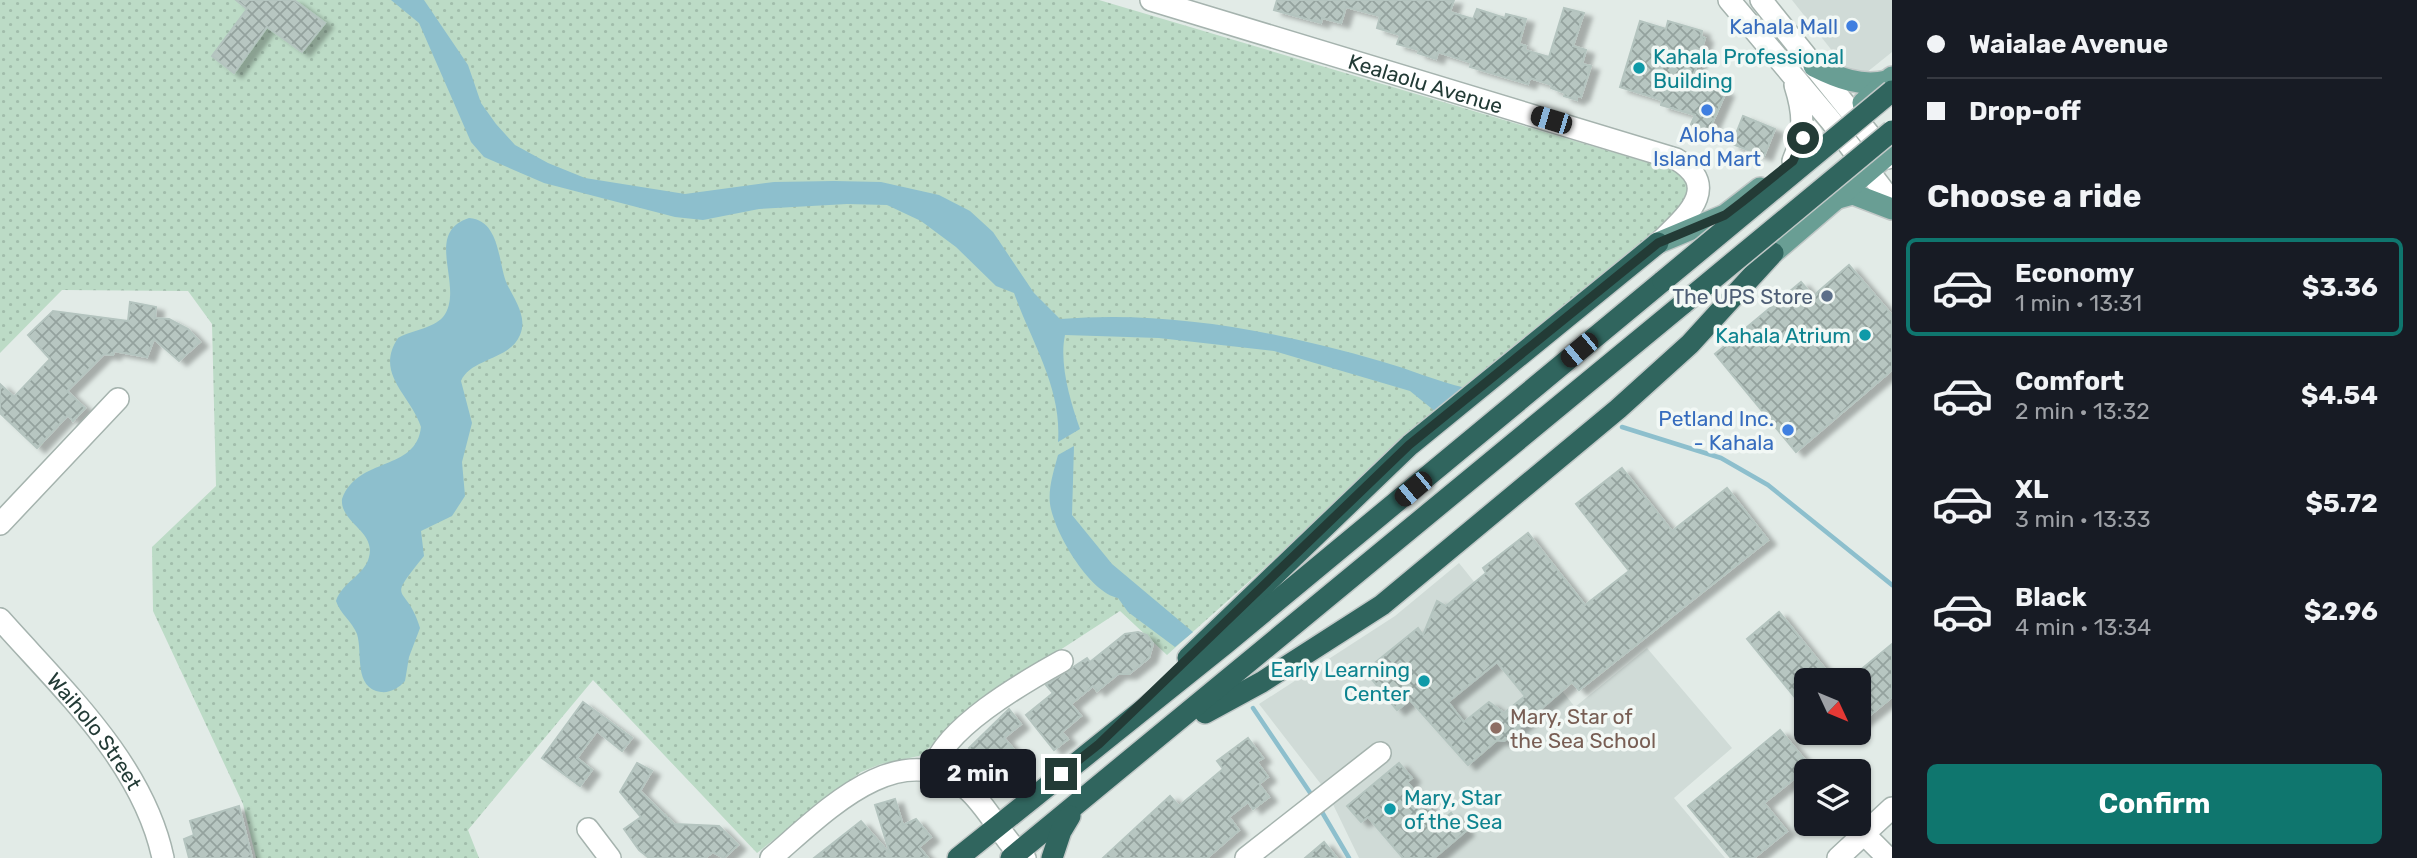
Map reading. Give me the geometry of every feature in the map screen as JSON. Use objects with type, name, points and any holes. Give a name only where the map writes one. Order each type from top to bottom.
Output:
[{"type":"highway","points":[[958,858],[1236,635],[1663,281],[1890,83]]},
{"type":"highway","points":[[1018,857],[1085,798],[1892,131]]},
{"type":"highway","points":[[1099,744],[1409,445],[1658,243]]},
{"type":"highway","points":[[1163,735],[1262,682],[1382,605],[1618,409],[1712,323],[1773,253]]},
{"type":"highway","points":[[1052,858],[1061,831],[1085,798]]},
{"type":"main road","points":[[1814,66],[1848,80],[1867,84],[1890,83]]},
{"type":"main road","points":[[1658,243],[1725,215],[1890,83]]},
{"type":"main road","points":[[1773,253],[1867,170],[1890,156]]},
{"type":"main road","points":[[1835,198],[1853,194],[1892,208]]},
{"type":"street","name":"Kealaolu Avenue","points":[[1151,0],[1676,159],[1693,173],[1699,194],[1694,208],[1658,243]]},
{"type":"street","points":[[1729,0],[1835,127],[1892,202]]},
{"type":"street","points":[[1760,0],[1890,156]]},
{"type":"street","points":[[1791,73],[1803,110],[1803,138],[1793,161]]},
{"type":"street","points":[[0,524],[118,399]]},
{"type":"street","name":"Waiholo Street","points":[[0,619],[86,715],[118,758],[150,820],[163,858]]},
{"type":"street","points":[[932,772],[935,760],[944,747],[969,725],[1013,691],[1062,661]]},
{"type":"street","points":[[1247,858],[1327,792],[1380,753]]},
{"type":"street","points":[[771,858],[844,797],[875,777],[895,772],[932,772],[966,788],[999,824],[1018,857]]},
{"type":"street","points":[[1871,828],[1892,808]]},
{"type":"street","points":[[589,830],[610,858]]},
{"type":"street","points":[[1838,858],[1862,836]]},
{"type":"street","points":[[1866,836],[1888,858]]},
{"type":"shaded area","name":"Kahala Mall","points":[[1792,0],[1892,0],[1892,52],[1856,81]]},
{"type":"shaded area","name":"Mary, Star of the Sea School","points":[[1459,563],[1575,707],[1647,648],[1732,748],[1674,798],[1725,858],[1359,858],[1327,792],[1259,704],[1395,616]]},
{"type":"green space","points":[[0,0],[1099,0],[1683,173],[1689,189],[1675,218],[1311,526],[1167,655],[1120,611],[1005,686],[919,756],[881,764],[861,772],[757,853],[593,680],[468,830],[479,858],[256,858],[243,804],[153,611],[152,547],[216,486],[212,324],[188,291],[62,290],[0,353]]},
{"type":"water","points":[[391,0],[424,0],[468,65],[481,103],[515,145],[548,163],[585,178],[685,194],[774,182],[834,181],[881,182],[939,195],[970,211],[993,232],[1034,293],[1060,319],[1141,318],[1222,325],[1341,350],[1466,388],[1436,412],[1410,391],[1274,351],[1159,338],[1065,335],[1064,370],[1080,429],[1058,442],[1058,422],[1051,384],[1014,293],[996,286],[956,247],[921,221],[887,205],[847,204],[759,209],[703,220],[675,217],[544,183],[484,157],[471,142],[419,23]]},
{"type":"water","points":[[469,218],[487,226],[493,235],[504,276],[521,315],[522,328],[515,343],[508,350],[473,368],[461,381],[472,423],[462,462],[465,496],[452,516],[421,531],[424,556],[401,588],[420,628],[409,657],[405,681],[394,690],[381,692],[366,684],[361,669],[357,634],[336,601],[343,589],[367,563],[370,548],[363,534],[346,515],[342,499],[350,485],[360,476],[398,458],[409,451],[417,441],[421,427],[392,374],[392,351],[398,338],[433,324],[443,317],[449,305],[450,291],[446,248],[448,236],[455,225]]},
{"type":"water","points":[[1074,446],[1072,515],[1112,564],[1193,632],[1175,647],[1128,612],[1118,598],[1096,585],[1075,559],[1058,530],[1050,504],[1052,479],[1058,455]]},
{"type":"building","points":[[236,0],[294,0],[325,23],[302,52],[267,27],[234,73],[212,56],[247,9]]},
{"type":"building","points":[[1277,0],[1454,0],[1450,12],[1473,19],[1477,9],[1505,18],[1506,14],[1526,19],[1519,44],[1526,46],[1525,50],[1549,57],[1564,8],[1584,13],[1573,46],[1586,50],[1582,64],[1591,66],[1581,97],[1577,96],[1577,100],[1564,96],[1565,93],[1551,88],[1552,85],[1530,78],[1528,84],[1470,67],[1472,63],[1438,52],[1436,59],[1418,53],[1419,50],[1397,44],[1400,35],[1377,28],[1380,16],[1346,7],[1341,23],[1322,18],[1321,23],[1274,10]]},
{"type":"building","name":"Kahala Professional Building","points":[[1640,21],[1666,29],[1668,21],[1702,31],[1701,36],[1705,38],[1693,77],[1726,92],[1706,137],[1689,129],[1695,115],[1661,105],[1662,100],[1620,87]]},
{"type":"building","points":[[1743,116],[1775,129],[1764,156],[1732,144]]},
{"type":"building","points":[[1849,265],[1892,315],[1892,370],[1796,452],[1715,354],[1801,282],[1813,296]]},
{"type":"building","points":[[130,302],[156,307],[155,318],[169,319],[188,329],[200,342],[179,361],[154,339],[147,357],[114,351],[113,355],[104,354],[67,391],[85,408],[73,421],[68,415],[37,448],[0,413],[0,384],[14,397],[50,359],[28,335],[53,311],[128,321]]},
{"type":"building","points":[[1622,468],[1672,531],[1727,488],[1768,540],[1579,690],[1572,682],[1504,741],[1497,740],[1468,765],[1410,700],[1397,710],[1365,671],[1418,628],[1423,635],[1437,601],[1446,606],[1486,573],[1483,568],[1528,533],[1585,605],[1629,571],[1576,504]],"holes":[[[1497,662],[1525,696],[1504,713],[1489,702],[1464,722],[1448,702]]]},
{"type":"building","points":[[1779,612],[1824,668],[1794,668],[1794,696],[1747,639]]},
{"type":"building","points":[[1138,632],[1147,635],[1153,644],[1149,658],[1129,674],[1118,674],[1097,691],[1093,686],[1071,704],[1081,716],[1062,732],[1068,739],[1054,750],[1026,715],[1053,693],[1046,685],[1087,658],[1090,662],[1125,634]]},
{"type":"building","points":[[1892,644],[1892,697],[1871,714],[1871,668],[1863,668]]},
{"type":"building","points":[[583,702],[632,738],[622,751],[597,731],[577,758],[592,770],[580,786],[542,758]]},
{"type":"building","points":[[1009,709],[1021,724],[1004,738],[1022,759],[997,780],[969,748]]},
{"type":"building","points":[[1780,730],[1804,759],[1794,759],[1794,779],[1764,803],[1787,831],[1754,858],[1731,858],[1688,806]]},
{"type":"building","points":[[1248,738],[1263,758],[1257,762],[1268,777],[1259,784],[1269,797],[1253,809],[1248,802],[1229,817],[1239,830],[1207,858],[1103,858],[1170,796],[1179,806],[1223,769],[1217,761]]},
{"type":"building","points":[[637,763],[652,771],[640,791],[674,824],[719,826],[738,845],[724,858],[713,852],[705,858],[649,858],[639,850],[624,829],[641,817],[620,792]]},
{"type":"building","name":"Mary, Star of the Sea","points":[[1399,763],[1412,778],[1407,782],[1440,822],[1451,813],[1466,831],[1434,858],[1403,858],[1368,817],[1361,822],[1347,806]]},
{"type":"building","points":[[895,799],[903,825],[916,819],[931,837],[919,847],[928,858],[814,858],[861,821],[890,854],[875,805]]},
{"type":"building","points":[[239,806],[252,858],[189,858],[184,839],[194,835],[190,821]]},
{"type":"building","points":[[1324,842],[1337,858],[1305,858]]},
{"type":"waterway","points":[[1622,427],[1721,458],[1768,485],[1892,585]]},
{"type":"waterway","points":[[1253,708],[1313,797]]},
{"type":"waterway","points":[[1319,807],[1349,858]]},
{"type":"place","name":"Kahala Mall","points":[[1852,26]]},
{"type":"place","name":"Kahala Professional Building","points":[[1639,68]]},
{"type":"place","name":"Aloha Island Mart","points":[[1707,110]]},
{"type":"place","name":"The UPS Store","points":[[1827,296]]},
{"type":"place","name":"Kahala Atrium","points":[[1865,335]]},
{"type":"place","name":"Petland Inc. - Kahala","points":[[1788,430]]},
{"type":"place","name":"Early Learning Center","points":[[1424,681]]},
{"type":"place","name":"Mary, Star of the Sea School","points":[[1496,728]]},
{"type":"place","name":"Mary, Star of the Sea","points":[[1390,809]]},
{"type":"route","points":[[1061,774],[1099,744],[1409,445],[1658,243],[1725,215],[1777,175],[1793,161],[1803,138]]}]
